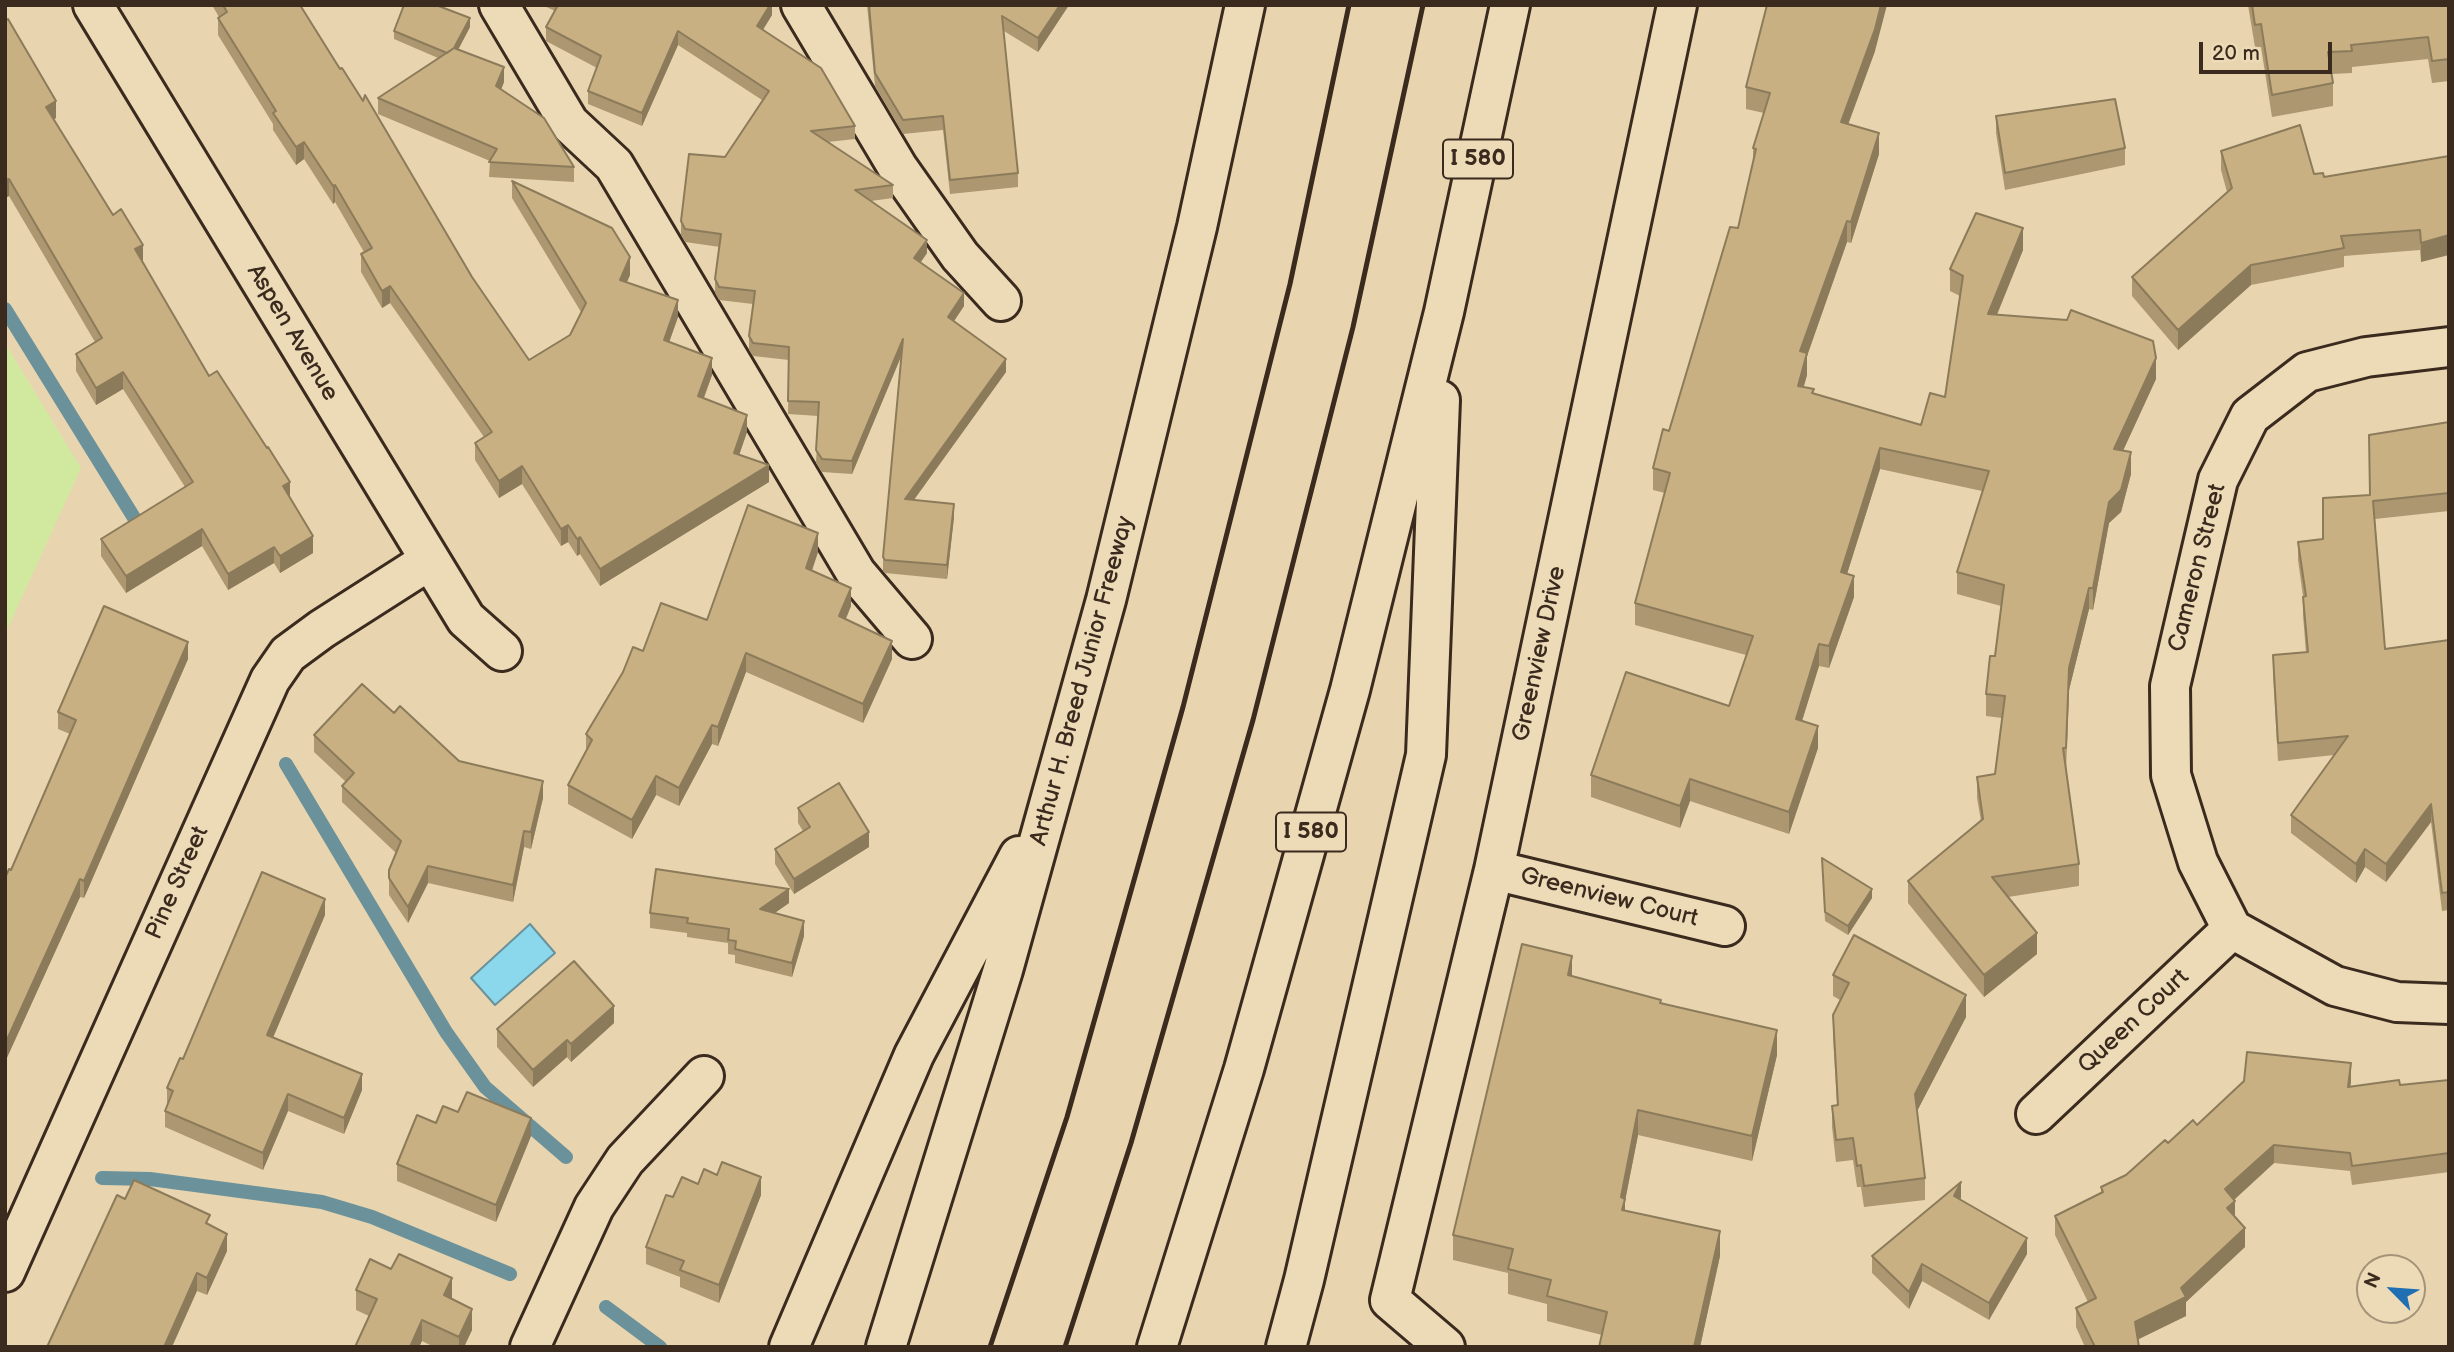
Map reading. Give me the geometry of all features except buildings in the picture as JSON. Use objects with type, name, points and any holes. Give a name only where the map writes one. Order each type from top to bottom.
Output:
[{"type":"main road","name":"Aspen Avenue","points":[[93,5],[466,619],[502,651]]},
{"type":"main road","points":[[499,5],[569,123],[614,165],[856,573],[912,639]]},
{"type":"main road","points":[[801,5],[898,168],[960,256],[1001,302]]},
{"type":"main road","name":"Arthur H. Breed Junior Freeway","points":[[886,1347],[999,983],[1056,787],[1153,416],[1198,227],[1245,5]]},
{"type":"main road","name":"I 580","points":[[1157,1347],[1244,1069],[1354,677],[1444,312],[1510,5]]},
{"type":"main road","name":"Greenview Drive","points":[[1445,1347],[1390,1300],[1494,870],[1677,5]]},
{"type":"main road","points":[[1286,1347],[1426,755],[1444,312]]},
{"type":"main road","name":"Cameron Street","points":[[2232,929],[2198,862],[2171,775],[2170,686],[2218,480],[2250,416],[2306,372],[2367,357],[2449,347]]},
{"type":"main road","name":"Pine Street","points":[[5,1272],[270,680],[288,654],[430,560]]},
{"type":"main road","points":[[789,1347],[914,1055],[1056,787]]},
{"type":"main road","name":"Greenview Court","points":[[1494,870],[1725,926]]},
{"type":"main road","points":[[2232,929],[2334,986],[2397,1002],[2449,1004]]},
{"type":"main road","name":"Queen Court","points":[[2035,1114],[2232,929]]},
{"type":"main road","points":[[530,1347],[594,1207],[625,1160],[704,1076]]},
{"type":"green space","points":[[5,343],[81,468],[5,634]]},
{"type":"water","points":[[530,924],[555,953],[495,1005],[471,978]]},
{"type":"waterway","points":[[5,309],[141,529]]},
{"type":"waterway","points":[[286,764],[446,1032],[485,1087],[566,1157]]},
{"type":"waterway","points":[[102,1178],[150,1179],[322,1202],[372,1217],[510,1274]]},
{"type":"waterway","points":[[606,1307],[660,1347]]},
{"type":"railway","points":[[990,1347],[1067,1117],[1183,707],[1290,284],[1349,5]]},
{"type":"railway","points":[[1065,1347],[1131,1143],[1253,720],[1353,327],[1423,5]]}]
